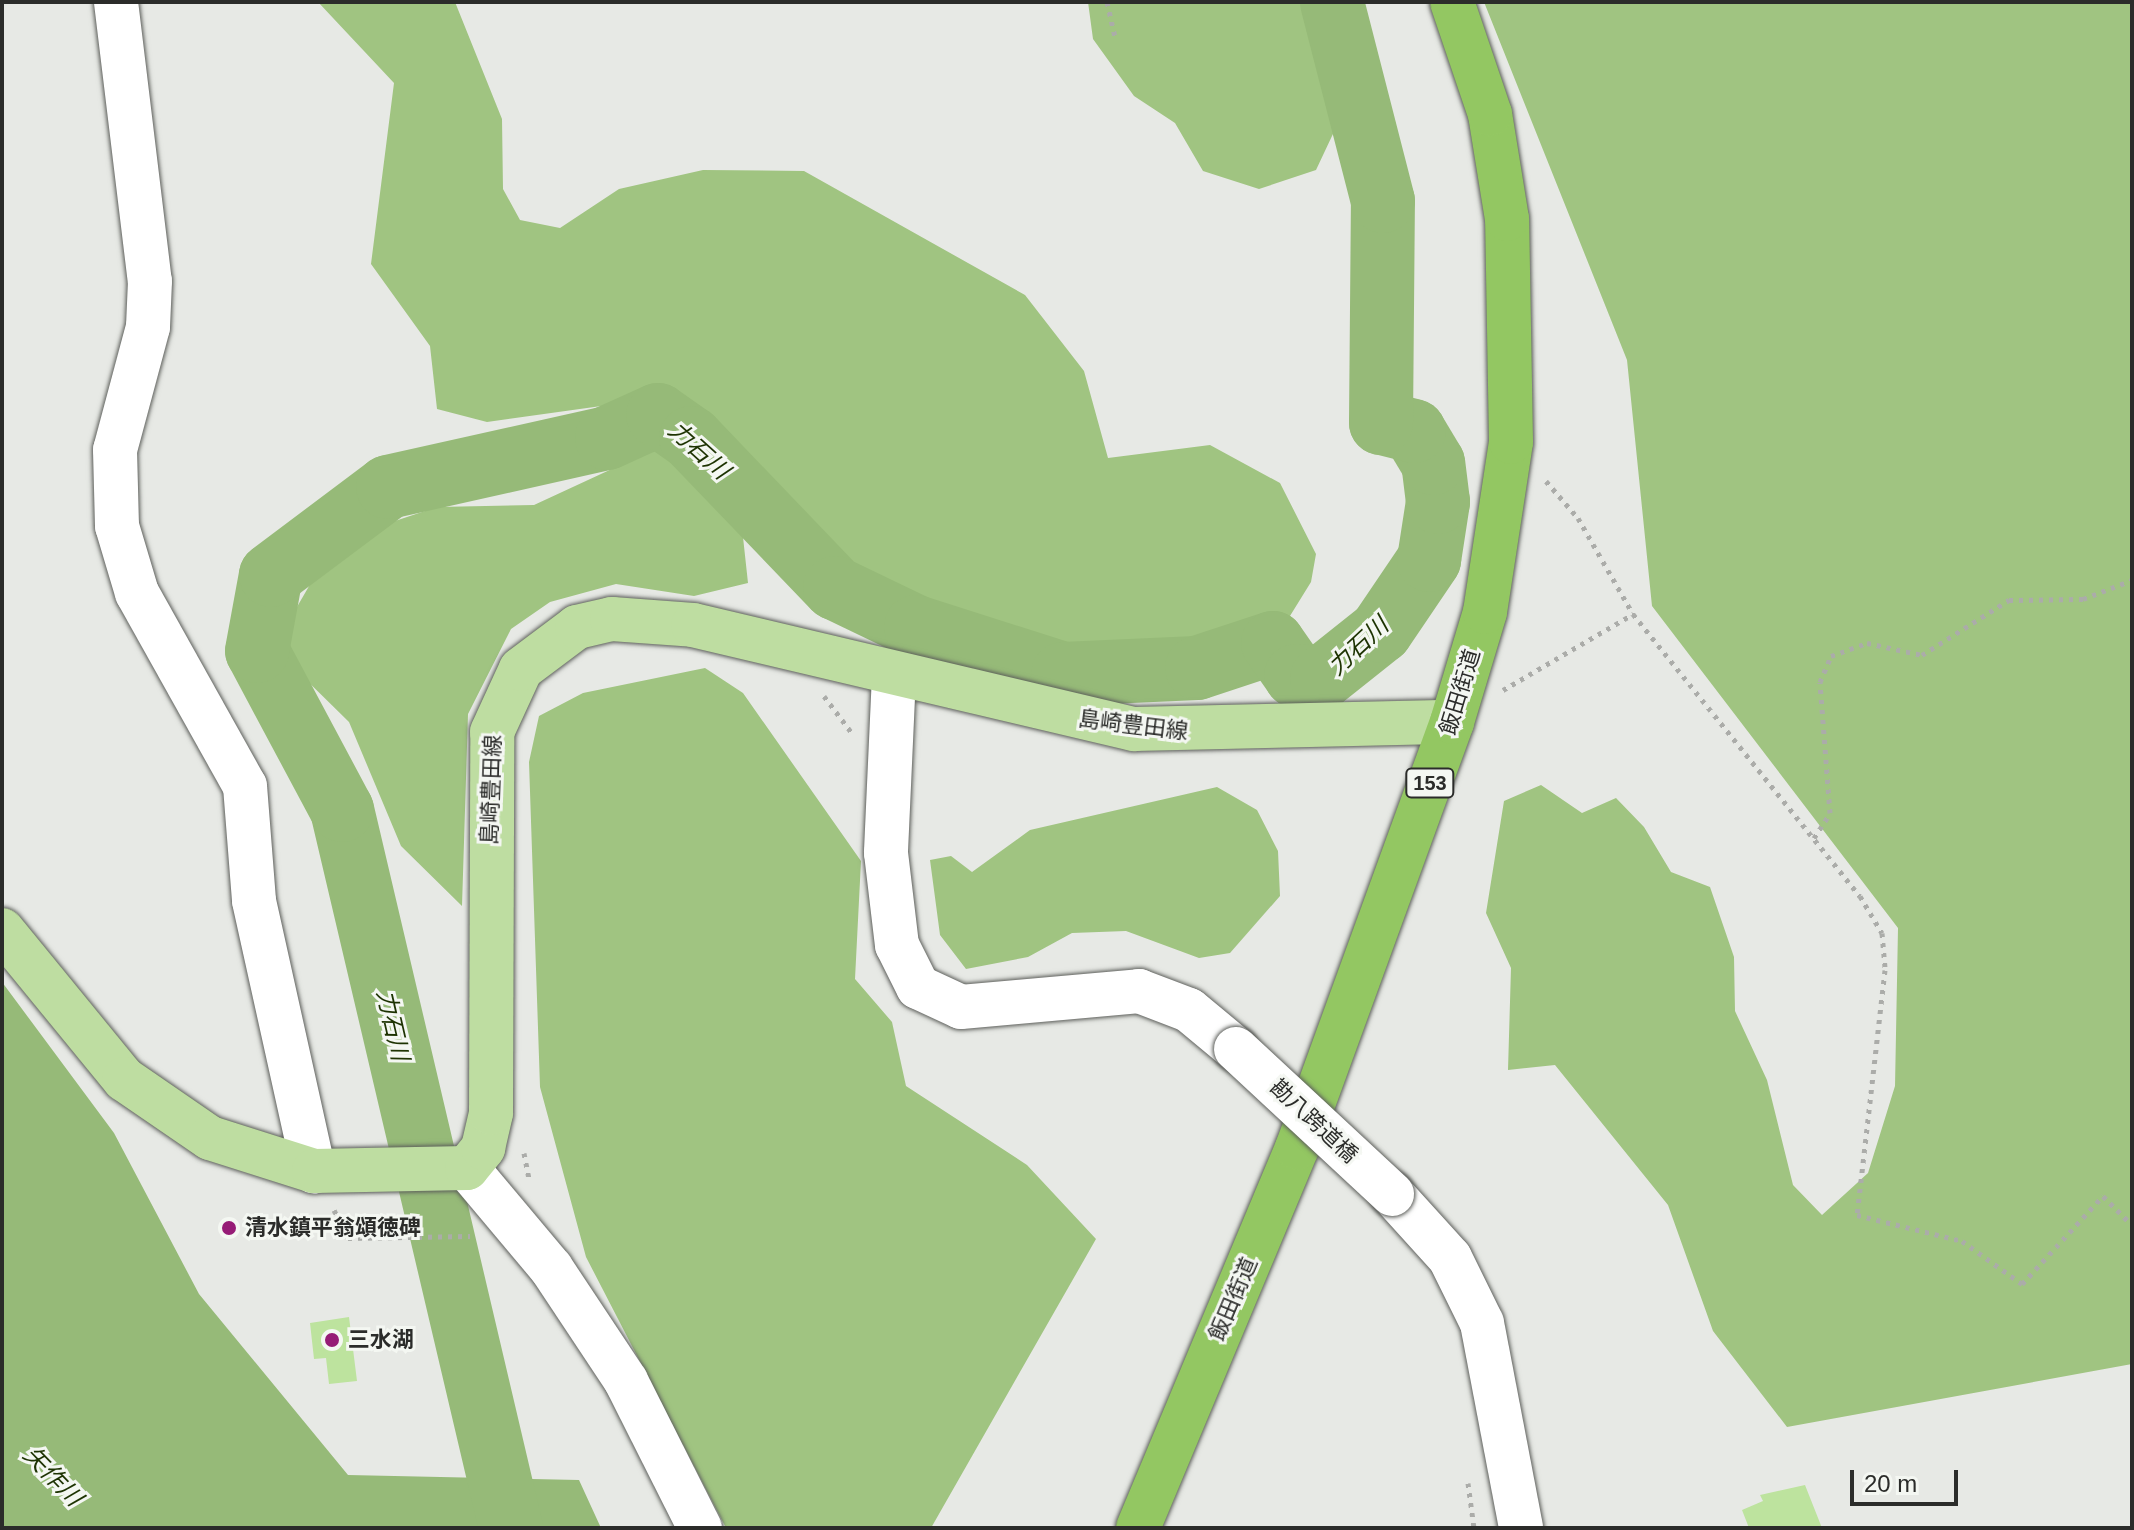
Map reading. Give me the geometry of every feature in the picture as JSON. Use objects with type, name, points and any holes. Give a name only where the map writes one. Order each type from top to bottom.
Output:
[{"type":"highway","name":"飯田街道","points":[[1138,1528],[1297,1148],[1455,712],[1485,612],[1511,442],[1507,219],[1490,114],[1452,2]]},
{"type":"main road","name":"島崎豊田線","points":[[467,1168],[483,1148],[491,1113],[492,732],[521,669],[577,627],[651,618],[1134,729],[1455,712]]},
{"type":"main road","points":[[2,930],[124,1079],[210,1138],[321,1171],[467,1168]]},
{"type":"street","points":[[116,2],[150,281],[148,327],[115,450],[117,526],[137,593],[245,786],[254,901],[321,1171]]},
{"type":"street","name":"勘八跨道橋","points":[[894,675],[888,879],[897,945],[918,987],[961,1007],[1139,991],[1189,1010],[1236,1049],[1392,1194],[1450,1258],[1482,1323],[1521,1528]]},
{"type":"street","points":[[467,1168],[551,1268],[626,1381],[700,1528]]},
{"type":"path","points":[[1107,2],[1116,40]]},
{"type":"path","points":[[1511,442],[1578,518],[1633,614],[1814,838],[1882,933],[1882,1003],[1857,1215],[1962,1241],[2022,1284],[2103,1196],[2132,1225]]},
{"type":"path","points":[[1814,838],[1830,813],[1820,682],[1831,656],[1867,643],[1922,655],[2009,600],[2083,599],[2132,580]]},
{"type":"path","points":[[1455,712],[1482,702],[1633,614]]},
{"type":"path","points":[[817,688],[860,744]]},
{"type":"path","points":[[520,1136],[532,1188]]},
{"type":"path","points":[[351,1238],[480,1235]]},
{"type":"shaded area","points":[[318,2],[455,2],[502,119],[503,189],[520,220],[560,228],[619,189],[703,170],[804,171],[1025,295],[1084,371],[1108,458],[1210,445],[1280,483],[1316,554],[1311,582],[1285,624],[1213,645],[1143,650],[1063,647],[949,621],[865,571],[789,512],[708,421],[666,397],[487,422],[437,409],[430,346],[371,264],[394,83]]},
{"type":"shaded area","points":[[1088,2],[1320,2],[1334,44],[1340,119],[1316,170],[1259,189],[1203,171],[1175,123],[1134,96],[1093,39]]},
{"type":"shaded area","points":[[1484,2],[2132,2],[2132,1364],[1787,1427],[1713,1331],[1668,1205],[1555,1065],[1508,1070],[1511,968],[1486,913],[1504,801],[1541,785],[1582,813],[1616,798],[1644,827],[1671,872],[1710,887],[1734,957],[1735,1011],[1767,1080],[1793,1185],[1822,1215],[1868,1173],[1895,1086],[1898,928],[1652,606],[1627,360]]},
{"type":"shaded area","points":[[655,449],[693,476],[743,537],[748,583],[694,596],[616,584],[550,602],[511,629],[468,714],[462,906],[401,846],[349,722],[290,664],[283,631],[312,581],[389,523],[437,507],[534,505]]},
{"type":"shaded area","points":[[705,668],[743,693],[861,861],[855,979],[892,1022],[906,1086],[1027,1165],[1096,1239],[931,1528],[726,1528],[586,1257],[540,1087],[529,762],[539,716],[583,693]]},
{"type":"shaded area","points":[[1217,787],[1257,810],[1278,851],[1280,896],[1230,953],[1199,958],[1126,931],[1072,933],[1028,957],[966,969],[940,935],[930,860],[951,856],[972,872],[1030,830]]},
{"type":"water","name":"矢作川","points":[[2,982],[114,1133],[199,1294],[348,1475],[579,1480],[601,1528],[2,1528]]},
{"type":"building","name":"三水湖","points":[[349,1317],[357,1381],[329,1384],[326,1358],[314,1359],[310,1323]]},
{"type":"building","points":[[1805,1485],[1822,1528],[1749,1528],[1742,1510],[1763,1501],[1760,1495]]},
{"type":"waterway","name":"力石川","points":[[511,1528],[342,810],[257,651],[271,575],[388,487],[607,438],[658,415],[691,438],[835,588],[916,627],[1063,674],[1197,668],[1273,643],[1296,676],[1322,678],[1381,631],[1429,560],[1438,502],[1433,463],[1414,431],[1381,423],[1383,201],[1332,2]]},
{"type":"place","name":"清水鎮平翁頌徳碑","points":[[229,1228]]},
{"type":"place","name":"三水湖","points":[[332,1340]]}]
